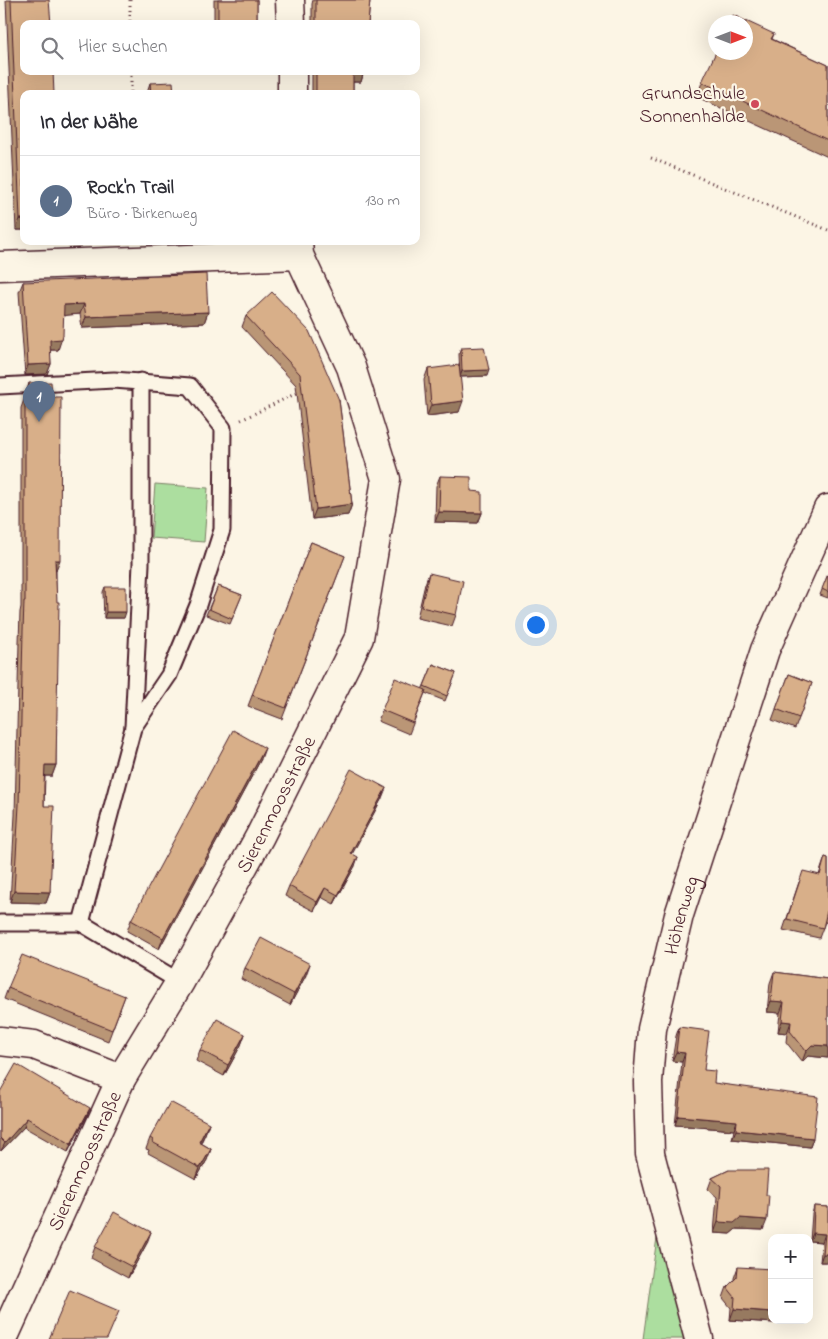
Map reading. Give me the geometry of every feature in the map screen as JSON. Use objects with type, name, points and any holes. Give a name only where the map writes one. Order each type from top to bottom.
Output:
[{"type":"street","points":[[290,0],[290,20]]},
{"type":"street","points":[[292,75],[292,90]]},
{"type":"street","points":[[0,266],[298,248]]},
{"type":"street","name":"Sierenmoosstraße","points":[[3,1339],[120,1079],[180,982],[260,836],[359,638],[386,479],[352,367],[298,248]]},
{"type":"street","name":"Höhenweg","points":[[700,1339],[650,1154],[648,1082],[652,1029],[679,914],[765,650],[828,509]]},
{"type":"street","points":[[0,1041],[34,1045],[120,1079]]},
{"type":"lane","points":[[0,386],[114,380],[190,386],[223,428],[222,530],[198,605],[169,675],[133,728]]},
{"type":"lane","points":[[82,923],[133,728],[141,564],[142,381]]},
{"type":"lane","points":[[0,923],[82,923],[180,982]]},
{"type":"path","points":[[130,0],[130,20]]},
{"type":"path","points":[[131,75],[131,90]]},
{"type":"path","points":[[651,158],[828,230]]},
{"type":"path","points":[[223,428],[300,392]]},
{"type":"green space","points":[[155,484],[208,488],[204,542],[151,538]]},
{"type":"green space","points":[[662,1201],[699,1339],[643,1339]]},
{"type":"building","points":[[11,0],[49,0],[51,20],[20,20],[20,75],[53,75],[54,90],[20,90],[20,219]]},
{"type":"building","points":[[218,0],[257,0],[257,20],[218,20]]},
{"type":"building","points":[[316,0],[370,0],[368,20],[316,20]]},
{"type":"building","name":"Grundschule Sonnenhalde","points":[[753,24],[774,34],[771,39],[828,65],[828,141],[702,82],[712,60],[753,60]]},
{"type":"building","points":[[316,75],[353,75],[353,90],[316,90]]},
{"type":"building","points":[[173,82],[174,90],[151,90],[150,83]]},
{"type":"building","points":[[206,274],[208,312],[86,317],[84,304],[64,305],[62,339],[50,340],[51,364],[28,365],[23,282]]},
{"type":"building","points":[[272,292],[309,331],[339,400],[352,504],[316,509],[300,374],[246,316]]},
{"type":"building","points":[[484,347],[489,370],[462,371],[461,348]]},
{"type":"building","points":[[459,365],[463,401],[431,405],[428,369]]},
{"type":"building","points":[[51,382],[52,397],[61,397],[60,560],[55,560],[57,602],[59,602],[56,765],[45,765],[44,786],[44,806],[54,806],[50,892],[14,891],[19,805],[25,601],[25,397],[30,397],[29,383]]},
{"type":"building","points":[[440,476],[471,477],[471,491],[482,492],[482,513],[439,512]]},
{"type":"building","points":[[311,542],[345,556],[286,708],[252,695]]},
{"type":"building","points":[[429,573],[463,581],[456,615],[421,607]]},
{"type":"building","points":[[828,574],[828,592],[822,589]]},
{"type":"building","points":[[218,586],[242,595],[232,619],[209,609]]},
{"type":"building","points":[[105,587],[126,587],[126,612],[106,612]]},
{"type":"building","points":[[433,664],[456,673],[447,696],[424,686]]},
{"type":"building","points":[[789,674],[812,683],[799,718],[776,709]]},
{"type":"building","points":[[395,678],[426,690],[413,723],[382,710]]},
{"type":"building","points":[[233,730],[265,748],[163,938],[131,920]]},
{"type":"building","points":[[351,769],[386,788],[351,853],[358,857],[338,895],[325,888],[317,902],[289,886]]},
{"type":"building","points":[[825,857],[828,858],[828,912],[823,928],[787,919],[803,871],[820,875]]},
{"type":"building","points":[[261,938],[310,964],[294,994],[245,968]]},
{"type":"building","points":[[22,955],[125,996],[112,1030],[8,988]]},
{"type":"building","points":[[774,972],[828,979],[828,1046],[812,1045],[806,1051],[790,1031],[791,1022],[782,1021],[784,1002],[771,1001]]},
{"type":"building","points":[[217,1019],[245,1034],[228,1065],[200,1050]]},
{"type":"building","points":[[679,1027],[709,1031],[704,1070],[715,1071],[714,1083],[818,1097],[813,1138],[736,1130],[737,1121],[678,1116],[685,1053],[676,1052]]},
{"type":"building","points":[[16,1064],[90,1108],[71,1144],[27,1118],[5,1143],[0,1138],[0,1092]]},
{"type":"building","points":[[170,1102],[209,1123],[199,1142],[211,1149],[200,1168],[152,1142],[153,1140],[150,1138]]},
{"type":"building","points":[[729,1170],[768,1170],[767,1220],[740,1218],[734,1223],[718,1222],[721,1186],[712,1178]]},
{"type":"building","points":[[814,1206],[828,1207],[828,1254],[823,1254],[825,1234],[813,1233]]},
{"type":"building","points":[[114,1212],[151,1232],[132,1267],[95,1247]]},
{"type":"building","points":[[738,1267],[768,1269],[768,1312],[734,1309],[735,1297],[727,1287],[737,1277]]},
{"type":"building","points":[[70,1290],[119,1311],[107,1339],[49,1339]]},
{"type":"place","name":"Grundschule Sonnenhalde","points":[[755,104]]},
{"type":"place","name":"Rock'n Trail","points":[[39,422]]}]
